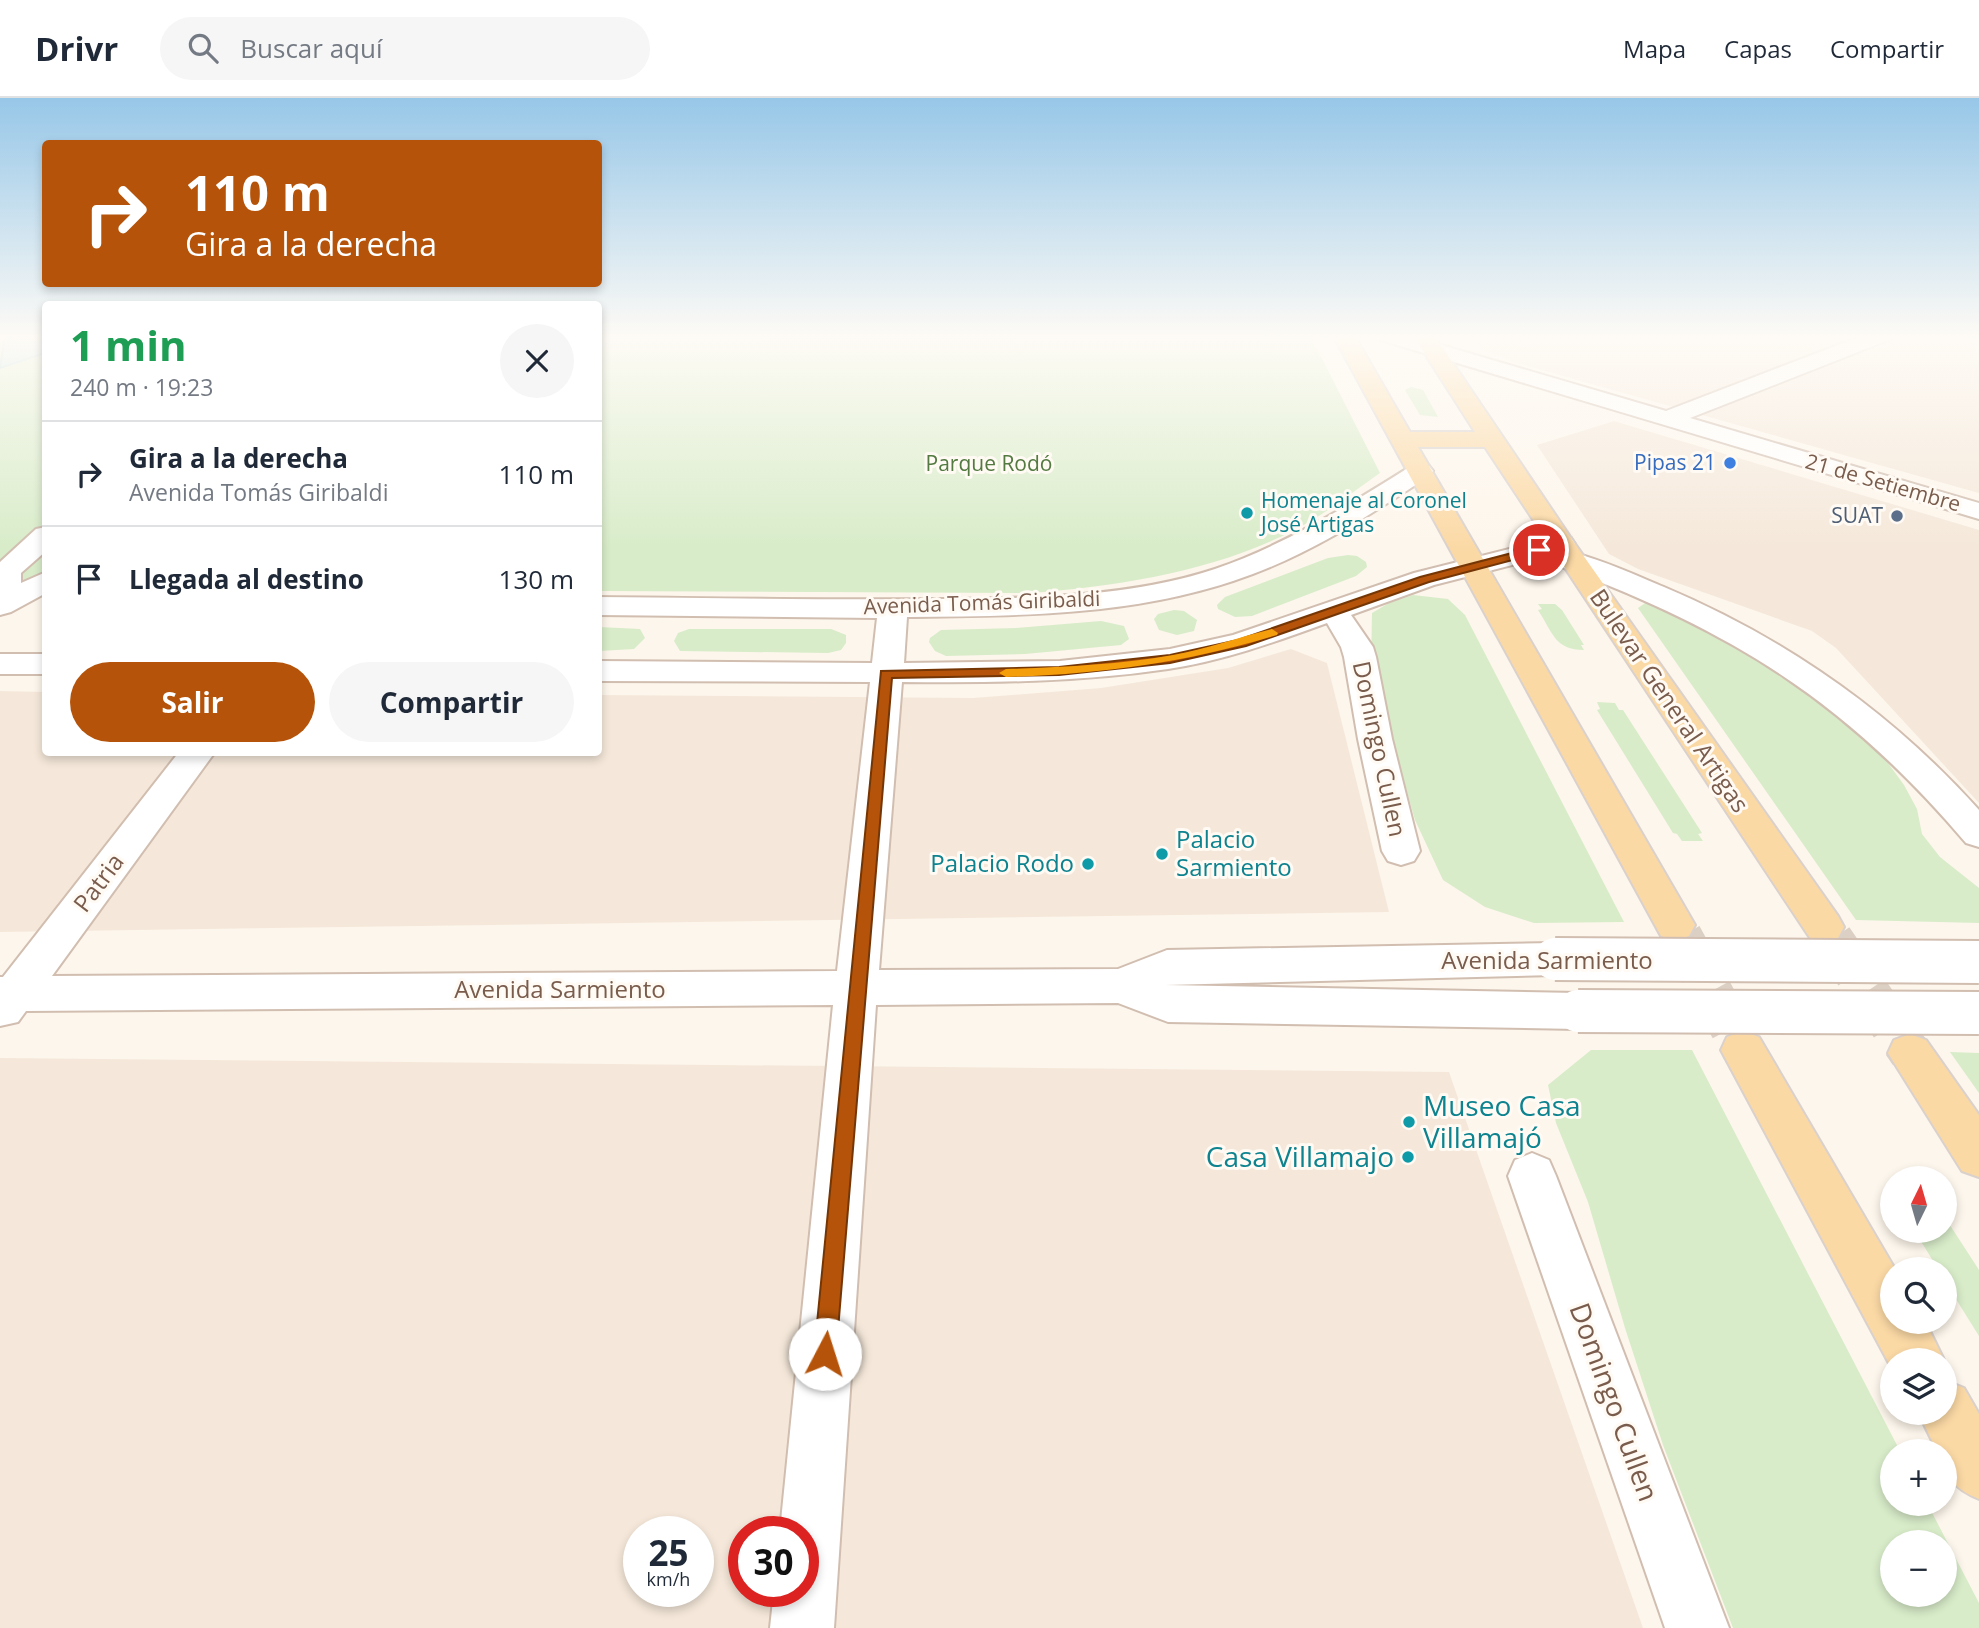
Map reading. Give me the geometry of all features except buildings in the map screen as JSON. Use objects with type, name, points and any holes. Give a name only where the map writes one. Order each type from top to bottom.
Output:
[{"type":"main road","points":[[1385,406],[1675,925]]},
{"type":"main road","name":"Bulevar General Artigas","points":[[1469,406],[1824,927]]},
{"type":"main road","points":[[1404,439],[1491,440]]},
{"type":"main road","points":[[1743,1050],[1880,1294]]},
{"type":"main road","points":[[1910,1053],[1979,1155]]},
{"type":"main road","points":[[1954,1425],[1979,1470]]},
{"type":"street","name":"21 de Setiembre","points":[[1627,406],[1979,512]]},
{"type":"street","points":[[1666,419],[1699,406]]},
{"type":"street","name":"Avenida Tomás Giribaldi","points":[[602,606],[892,609],[1079,603],[1195,583],[1270,556],[1331,526],[1420,471]]},
{"type":"street","points":[[2,604],[8,571],[42,539]]},
{"type":"street","points":[[602,671],[885,674],[1059,671],[1170,659],[1242,643],[1424,579],[1472,566],[1568,553],[1702,615],[1821,684],[1934,782],[1979,834]]},
{"type":"street","points":[[2,604],[42,584]]},
{"type":"street","points":[[2,604],[42,602]]},
{"type":"street","points":[[802,1628],[856,988],[892,609]]},
{"type":"street","name":"Domingo Cullen","points":[[1335,611],[1357,647],[1360,657],[1375,739],[1401,851]]},
{"type":"street","points":[[0,664],[42,664]]},
{"type":"street","name":"Patria","points":[[5,1000],[195,756]]},
{"type":"street","name":"Avenida Sarmiento","points":[[1120,986],[1167,967],[1555,960],[1979,962]]},
{"type":"street","name":"Avenida Sarmiento","points":[[5,1000],[1120,986],[1168,1004],[1578,1011],[1979,1013]]},
{"type":"street","name":"Domingo Cullen","points":[[1532,1176],[1697,1628]]},
{"type":"shaded area","points":[[1671,406],[1979,406],[1979,493]]},
{"type":"shaded area","points":[[1614,421],[1979,530],[1979,803],[1836,648],[1812,631],[1638,569],[1609,554],[1537,445]]},
{"type":"shaded area","points":[[1291,649],[1327,663],[1389,912],[0,932],[0,691],[42,692],[42,756],[602,756],[602,695],[973,698],[1101,688],[1228,668]]},
{"type":"shaded area","points":[[0,1058],[1449,1072],[1643,1628],[0,1628]]},
{"type":"green space","points":[[0,406],[42,406],[42,586],[0,585]]},
{"type":"green space","name":"Parque Rodó","points":[[602,406],[1346,406],[1380,473],[1314,519],[1248,551],[1177,572],[1141,579],[1031,593],[602,591]]},
{"type":"green space","points":[[1415,406],[1432,406],[1438,417],[1420,415]]},
{"type":"green space","points":[[1357,556],[1366,562],[1367,567],[1356,576],[1252,616],[1235,617],[1218,609],[1217,605],[1225,597],[1328,558]]},
{"type":"green space","points":[[1413,595],[1448,599],[1465,615],[1624,922],[1534,923],[1485,907],[1443,880],[1415,820],[1371,666],[1372,613],[1389,603]]},
{"type":"green space","points":[[1648,601],[1667,605],[1775,669],[1880,752],[1904,785],[1917,809],[1922,834],[1940,857],[1979,888],[1979,923],[1856,920],[1638,608]]},
{"type":"green space","points":[[1538,604],[1555,604],[1562,610],[1584,645],[1581,645],[1584,650],[1567,647],[1556,639],[1538,610],[1542,609]]},
{"type":"green space","points":[[1174,610],[1184,611],[1197,620],[1194,631],[1177,635],[1159,630],[1154,619],[1158,614]]},
{"type":"green space","points":[[1101,621],[1124,626],[1129,639],[1121,645],[1025,654],[946,656],[935,651],[929,642],[930,638],[941,630],[1016,628]]},
{"type":"green space","points":[[602,627],[640,629],[645,638],[634,649],[602,651]]},
{"type":"green space","points":[[689,629],[831,629],[846,635],[846,643],[841,650],[828,653],[680,651],[674,641],[678,633]]},
{"type":"green space","points":[[1597,702],[1615,703],[1619,710],[1623,710],[1702,833],[1698,834],[1703,841],[1682,841],[1673,833],[1597,710],[1600,709]]},
{"type":"green space","points":[[1591,1050],[1692,1050],[1880,1412],[1880,1425],[1887,1425],[1894,1439],[1880,1439],[1880,1516],[1934,1516],[1941,1530],[1880,1530],[1880,1607],[1957,1607],[1957,1561],[1979,1603],[1979,1628],[1733,1628],[1663,1445],[1588,1202],[1556,1123],[1548,1085]]},
{"type":"green space","points":[[1950,1052],[1979,1053],[1979,1093]]},
{"type":"green space","points":[[1957,1236],[1979,1270],[1979,1336],[1957,1301],[1957,1257],[1931,1257],[1922,1243],[1957,1243]]},
{"type":"tunnel","points":[[1681,936],[1743,1050]]},
{"type":"tunnel","points":[[1832,939],[1910,1053]]},
{"type":"slow traffic","points":[[1006,673],[1059,671],[1170,659],[1242,643],[1272,633]]},
{"type":"place","name":"Pipas 21","points":[[1730,463]]},
{"type":"place","name":"Homenaje al Coronel José Artigas","points":[[1247,513]]},
{"type":"place","name":"SUAT","points":[[1897,516]]},
{"type":"place","name":"Palacio Sarmiento","points":[[1162,854]]},
{"type":"place","name":"Palacio Rodo","points":[[1088,864]]},
{"type":"place","name":"Museo Casa Villamajó","points":[[1409,1122]]},
{"type":"place","name":"Casa Villamajo","points":[[1408,1157]]},
{"type":"route","points":[[825,1354],[885,674],[1059,671],[1170,659],[1242,643],[1424,579],[1539,550]]}]
